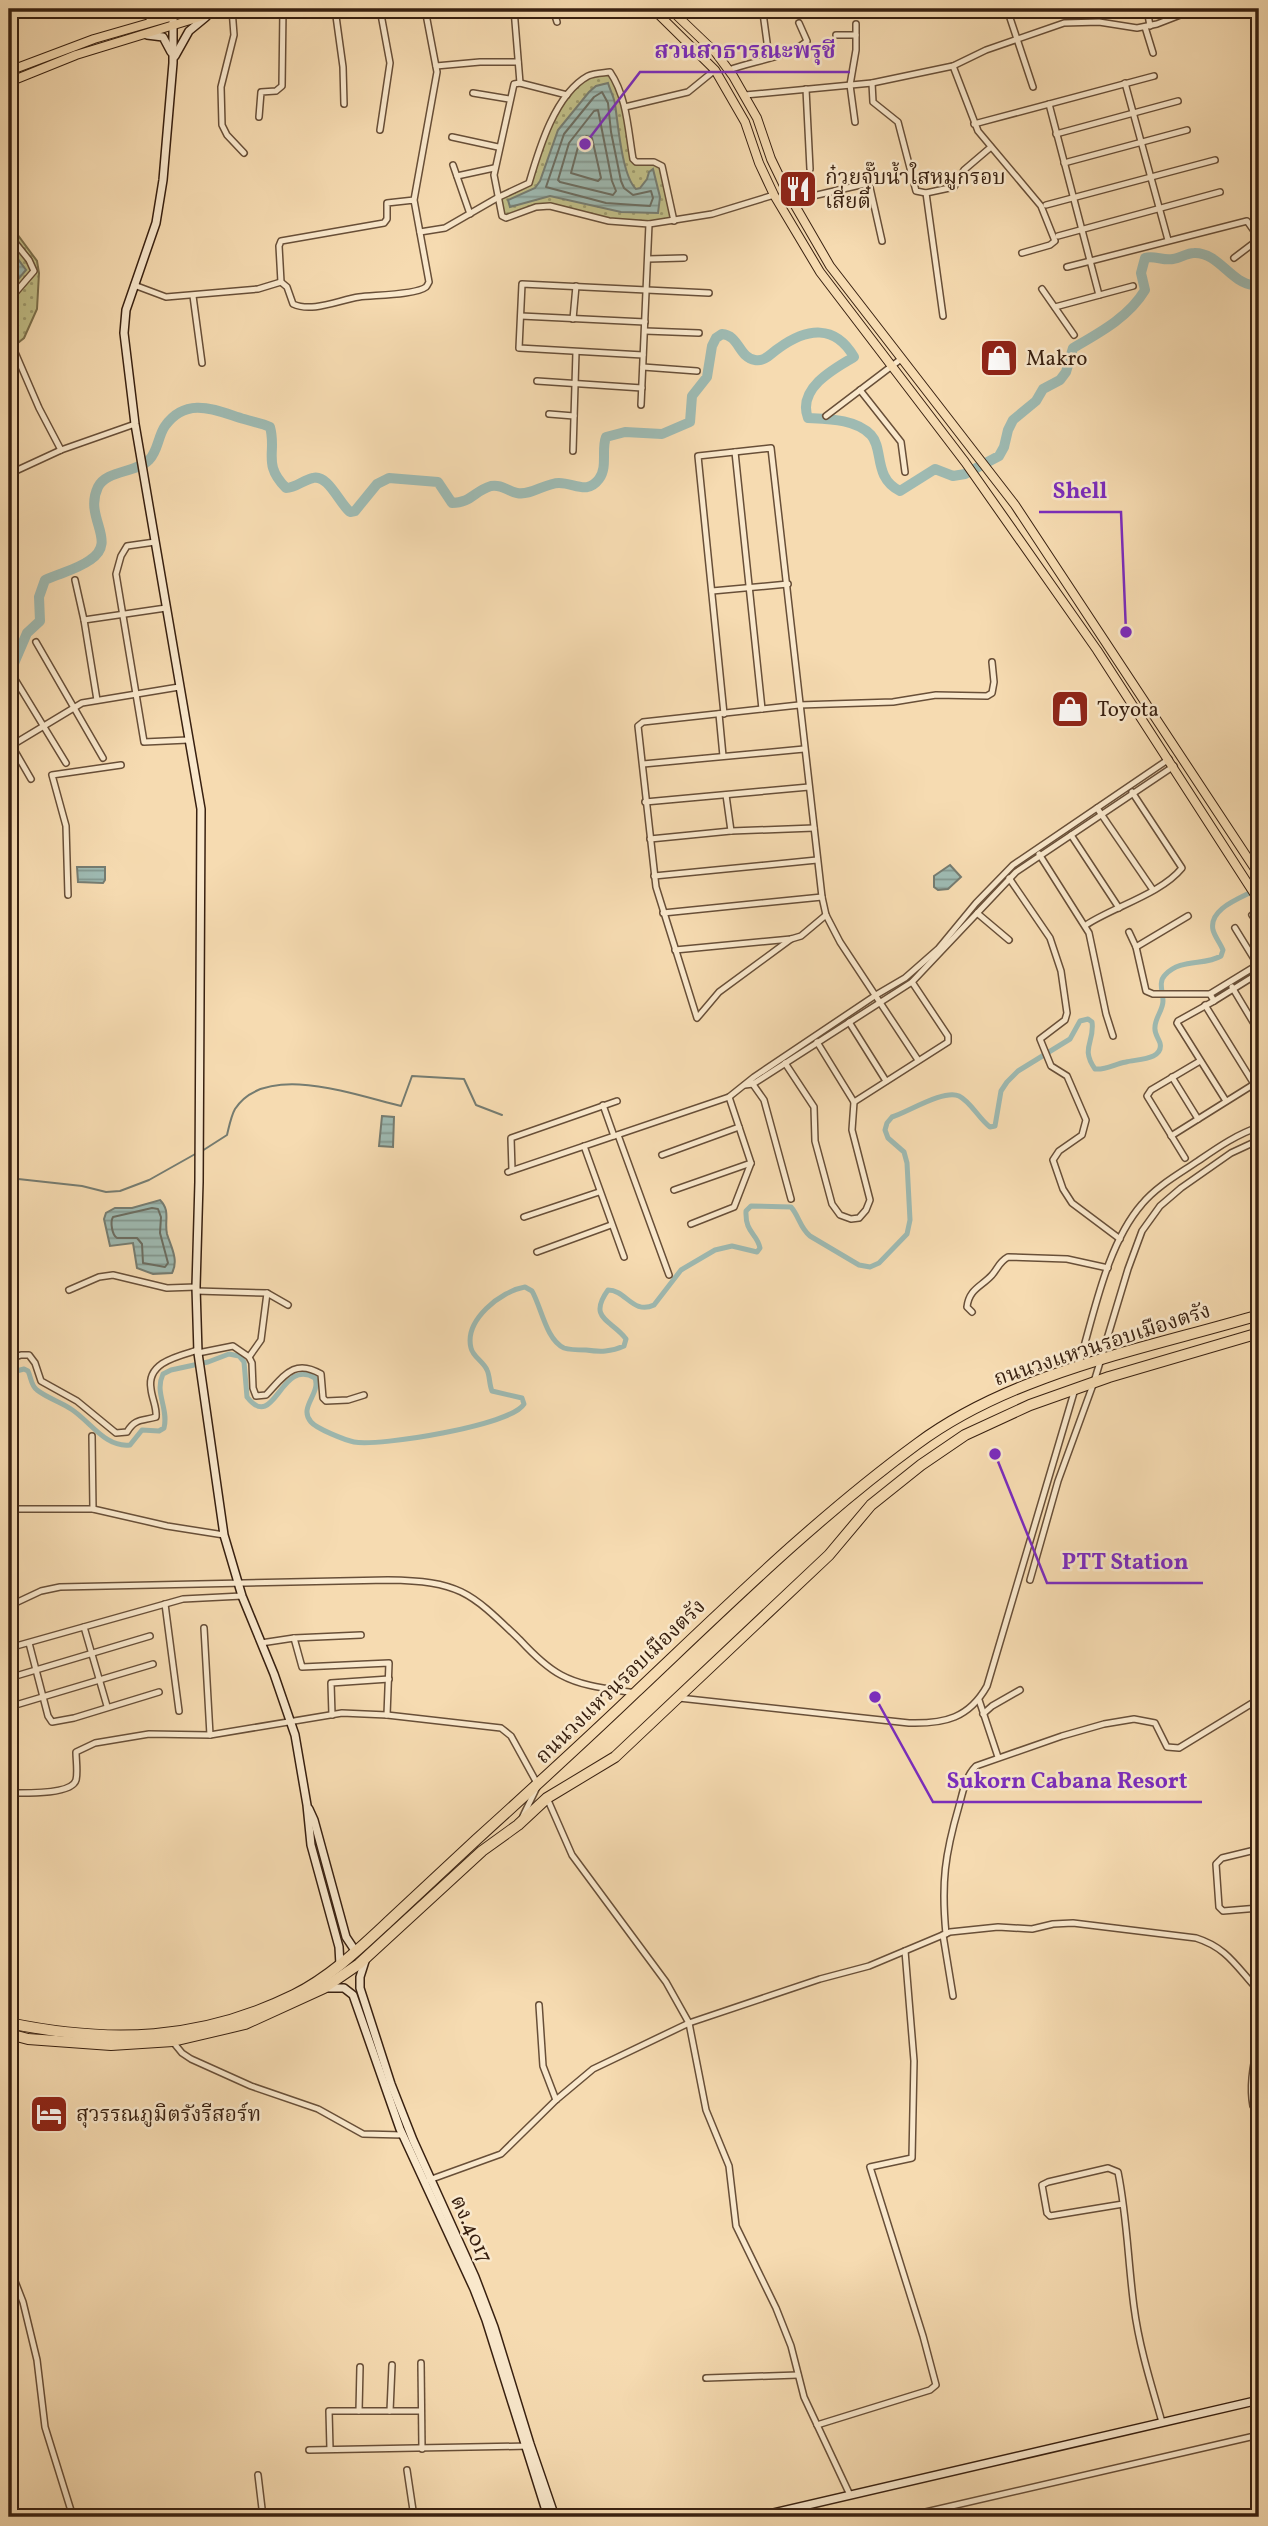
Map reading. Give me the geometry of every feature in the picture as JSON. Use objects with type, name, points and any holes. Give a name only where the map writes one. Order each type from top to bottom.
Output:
[{"type":"highway","name":"ถนนวงแหวนรอบเมืองตรัง","points":[[9,2023],[30,2028],[112,2037],[173,2034],[235,2019],[295,1995],[356,1952],[538,1785],[754,1579],[918,1443],[993,1398],[1032,1382],[1259,1315]]},
{"type":"highway","name":"ถนนวงแหวนรอบเมืองตรัง","points":[[9,2034],[28,2039],[111,2045],[173,2041],[245,2024],[324,1988],[366,1958],[482,1851],[518,1825],[548,1798],[615,1757],[829,1555],[872,1505],[920,1465],[972,1432],[1030,1405],[1094,1382],[1259,1333]]},
{"type":"main road","points":[[9,71],[94,39],[198,9]]},
{"type":"main road","points":[[9,82],[76,54],[142,35],[174,17],[226,9]]},
{"type":"main road","points":[[653,9],[715,71],[745,122],[759,163],[774,195],[820,272],[965,462],[1097,650],[1259,901]]},
{"type":"main road","points":[[670,9],[716,53],[729,71],[757,118],[771,159],[791,201],[830,266],[989,468],[1072,589],[1259,875]]},
{"type":"street","points":[[134,28],[156,18],[164,9]]},
{"type":"street","points":[[232,9],[234,35],[221,87],[222,124],[227,135],[244,153]]},
{"type":"street","points":[[259,117],[261,92],[276,91],[282,86],[283,9]]},
{"type":"street","points":[[335,9],[343,67],[344,104]]},
{"type":"street","points":[[380,9],[390,63],[380,130]]},
{"type":"street","points":[[414,200],[387,203],[387,219],[384,223],[281,242],[281,282],[287,287],[293,304],[298,307],[331,304],[356,298],[400,294],[422,289],[429,282],[414,200],[436,66],[425,9]]},
{"type":"street","points":[[514,9],[520,83]]},
{"type":"street","points":[[553,9],[557,22]]},
{"type":"street","points":[[1007,9],[1032,87]]},
{"type":"street","points":[[1147,9],[1147,27],[1153,53]]},
{"type":"street","points":[[745,95],[872,83],[953,66],[986,50],[1064,23],[1099,22],[1137,28],[1188,12],[1225,9]]},
{"type":"street","points":[[173,63],[177,48],[189,31],[213,13]]},
{"type":"street","points":[[763,13],[769,57]]},
{"type":"street","points":[[174,17],[163,180],[156,223],[134,285],[124,333],[140,458],[201,809],[196,1289],[198,1352],[224,1535],[242,1596],[295,1735],[311,1845],[339,1947],[340,1965]]},
{"type":"street","points":[[729,71],[784,54],[807,41],[799,23]]},
{"type":"street","points":[[855,122],[850,85],[856,50],[856,24]]},
{"type":"street","points":[[142,35],[154,34],[163,37],[173,63]]},
{"type":"street","points":[[835,35],[856,35]]},
{"type":"street","points":[[436,66],[518,62]]},
{"type":"street","points":[[953,66],[974,124],[990,148],[1009,166],[1041,206],[1055,241],[1023,253]]},
{"type":"street","points":[[625,107],[688,92],[715,71]]},
{"type":"street","points":[[420,232],[445,228],[528,183],[544,133],[567,95],[589,75],[610,72],[617,82],[625,107],[633,159],[636,162],[654,162],[662,166],[674,221]]},
{"type":"street","points":[[974,124],[1154,76]]},
{"type":"street","points":[[567,95],[520,83],[514,84],[494,168],[500,212],[506,218],[536,206],[550,206],[609,221],[649,224],[712,214],[774,195]]},
{"type":"street","points":[[872,83],[873,102],[898,122],[916,191],[926,193],[954,187],[964,170],[990,148]]},
{"type":"street","points":[[1125,83],[1168,240]]},
{"type":"street","points":[[806,89],[810,169]]},
{"type":"street","points":[[473,93],[509,99]]},
{"type":"street","points":[[1056,134],[1178,102]]},
{"type":"street","points":[[1049,104],[1099,295]]},
{"type":"street","points":[[1064,163],[1187,130]]},
{"type":"street","points":[[452,137],[498,147]]},
{"type":"street","points":[[1046,205],[1214,160]]},
{"type":"street","points":[[453,165],[470,214]]},
{"type":"street","points":[[457,176],[494,168]]},
{"type":"street","points":[[791,201],[869,183],[882,241]]},
{"type":"street","points":[[1058,236],[1220,192]]},
{"type":"street","points":[[926,193],[943,316]]},
{"type":"street","points":[[1067,267],[1247,221],[1259,239],[1234,258]]},
{"type":"street","points":[[641,405],[649,224]]},
{"type":"street","points":[[9,235],[29,260],[34,271],[9,300]]},
{"type":"street","points":[[648,259],[684,258]]},
{"type":"street","points":[[134,285],[166,297],[258,289],[281,282]]},
{"type":"street","points":[[643,355],[519,348],[523,284],[709,293]]},
{"type":"street","points":[[573,319],[576,286]]},
{"type":"street","points":[[1055,307],[1133,286]]},
{"type":"street","points":[[1042,289],[1074,335]]},
{"type":"street","points":[[193,296],[202,363]]},
{"type":"street","points":[[521,316],[645,322]]},
{"type":"street","points":[[645,331],[699,333]]},
{"type":"street","points":[[9,342],[38,408],[61,450]]},
{"type":"street","points":[[573,451],[576,352]]},
{"type":"street","points":[[825,416],[901,359]]},
{"type":"street","points":[[643,367],[697,371]]},
{"type":"street","points":[[537,381],[642,388]]},
{"type":"street","points":[[860,390],[901,442],[905,472]]},
{"type":"street","points":[[549,414],[574,416]]},
{"type":"street","points":[[9,474],[61,450],[135,424]]},
{"type":"street","points":[[723,756],[712,591],[698,456],[772,449],[804,749],[826,915],[840,942],[918,1060]]},
{"type":"street","points":[[735,452],[762,709]]},
{"type":"street","points":[[155,542],[127,546],[121,556],[116,574],[121,615],[144,742],[188,740]]},
{"type":"street","points":[[75,580],[97,699]]},
{"type":"street","points":[[712,591],[788,584]]},
{"type":"street","points":[[84,620],[166,608]]},
{"type":"street","points":[[36,642],[103,758]]},
{"type":"street","points":[[791,939],[719,992],[697,1018],[663,913],[654,876],[638,726],[643,722],[799,705],[893,702],[936,695],[986,695],[992,693],[994,682],[992,662]]},
{"type":"street","points":[[16,681],[66,763]]},
{"type":"street","points":[[31,779],[10,745],[82,703],[179,687]]},
{"type":"street","points":[[643,764],[804,749]]},
{"type":"street","points":[[752,1082],[922,965],[1036,849],[1129,787],[1171,763]]},
{"type":"street","points":[[617,1101],[512,1138],[510,1171],[729,1097],[785,1063],[912,982],[977,913],[1007,876],[1133,794],[1171,763]]},
{"type":"street","points":[[68,895],[66,825],[52,775],[121,765]]},
{"type":"street","points":[[645,802],[809,787]]},
{"type":"street","points":[[1086,925],[1153,890],[1182,868],[1129,787]]},
{"type":"street","points":[[726,795],[731,831]]},
{"type":"street","points":[[1097,808],[1153,890]]},
{"type":"street","points":[[650,839],[731,831],[814,828]]},
{"type":"street","points":[[1066,828],[1119,908]]},
{"type":"street","points":[[1036,849],[1086,925],[1093,943],[1106,1014],[1113,1036]]},
{"type":"street","points":[[654,876],[817,860]]},
{"type":"street","points":[[1007,876],[1050,938],[1061,971],[1067,1013],[1065,1020],[1040,1039],[1040,1043],[1051,1066],[1067,1076],[1086,1121],[1082,1135],[1059,1151],[1053,1160],[1063,1189],[1072,1203],[1120,1239]]},
{"type":"street","points":[[663,913],[822,897]]},
{"type":"street","points":[[977,913],[1009,940]]},
{"type":"street","points":[[676,950],[791,939],[801,936],[826,915]]},
{"type":"street","points":[[1252,915],[1259,925]]},
{"type":"street","points":[[1136,947],[1188,916]]},
{"type":"street","points":[[1129,932],[1136,947],[1144,988],[1149,993],[1210,993],[1259,965],[1235,928]]},
{"type":"street","points":[[1226,1101],[1177,1023],[1259,973]]},
{"type":"street","points":[[854,1102],[948,1042],[949,1039],[912,982]]},
{"type":"street","points":[[1229,982],[1259,1032]]},
{"type":"street","points":[[1210,993],[1214,1001]]},
{"type":"street","points":[[1171,1136],[1257,1082],[1205,1005]]},
{"type":"street","points":[[849,1022],[886,1081]]},
{"type":"street","points":[[785,1063],[814,1107],[815,1141],[832,1204],[840,1215],[851,1219],[859,1218],[870,1200],[852,1130],[854,1102],[817,1042]]},
{"type":"street","points":[[1185,1158],[1147,1096],[1151,1090],[1200,1061]]},
{"type":"street","points":[[1172,1077],[1198,1119]]},
{"type":"street","points":[[752,1082],[764,1100],[791,1199]]},
{"type":"street","points":[[691,1224],[734,1207],[751,1163],[729,1097]]},
{"type":"street","points":[[603,1105],[669,1275]]},
{"type":"street","points":[[662,1155],[739,1127]]},
{"type":"street","points":[[1079,1367],[1108,1268],[1120,1239],[1142,1203],[1163,1185],[1233,1139],[1259,1127]]},
{"type":"street","points":[[1030,1580],[1058,1481],[1094,1382],[1136,1247],[1149,1220],[1174,1194],[1203,1171],[1231,1153],[1259,1140]]},
{"type":"street","points":[[584,1146],[624,1257]]},
{"type":"street","points":[[674,1190],[751,1163]]},
{"type":"street","points":[[524,1217],[600,1192]]},
{"type":"street","points":[[537,1252],[611,1225]]},
{"type":"street","points":[[972,1312],[967,1303],[974,1288],[991,1276],[1007,1257],[1067,1259],[1108,1268]]},
{"type":"street","points":[[69,1290],[99,1277],[113,1275],[159,1286],[267,1293],[288,1305]]},
{"type":"street","points":[[249,1357],[261,1340],[267,1293]]},
{"type":"street","points":[[9,1359],[29,1355],[41,1381],[77,1401],[116,1433],[127,1432],[131,1424],[139,1419],[156,1417],[150,1385],[157,1368],[170,1358],[233,1346],[253,1363],[253,1388],[256,1396],[266,1395],[285,1374],[303,1367],[309,1367],[321,1374],[323,1398],[326,1401],[348,1400],[364,1395]]},
{"type":"street","points":[[679,1698],[928,1724],[947,1721],[965,1712],[979,1700],[987,1686],[1075,1389]]},
{"type":"street","points":[[92,1436],[93,1508]]},
{"type":"street","points":[[9,1509],[93,1508],[167,1526],[224,1535]]},
{"type":"street","points":[[9,1606],[25,1597],[60,1587],[388,1580],[440,1583],[480,1601],[537,1657],[560,1675],[579,1682],[635,1693]]},
{"type":"street","points":[[9,1648],[183,1599],[242,1596]]},
{"type":"street","points":[[165,1604],[179,1711]]},
{"type":"street","points":[[84,1627],[107,1706]]},
{"type":"street","points":[[204,1628],[210,1735]]},
{"type":"street","points":[[261,1643],[294,1638],[362,1635]]},
{"type":"street","points":[[9,1678],[150,1636]]},
{"type":"street","points":[[294,1638],[302,1667],[389,1662],[387,1715]]},
{"type":"street","points":[[29,1643],[42,1696],[52,1722],[159,1692]]},
{"type":"street","points":[[9,1707],[153,1664]]},
{"type":"street","points":[[332,1715],[331,1683],[389,1679]]},
{"type":"street","points":[[984,1714],[1020,1689]]},
{"type":"street","points":[[953,1996],[944,1934],[942,1886],[946,1850],[967,1778],[976,1766],[1080,1730],[1134,1719],[1155,1723],[1167,1747],[1179,1748],[1259,1699]]},
{"type":"street","points":[[979,1700],[998,1757]]},
{"type":"street","points":[[9,1793],[36,1793],[71,1787],[76,1781],[76,1752],[95,1743],[149,1734],[210,1735],[332,1715],[387,1715],[501,1728],[511,1736],[538,1785],[518,1825]]},
{"type":"street","points":[[548,1798],[572,1855],[666,1982],[689,2024],[706,2110],[729,2166],[736,2225],[776,2308],[791,2346],[804,2397],[850,2495]]},
{"type":"street","points":[[307,1805],[314,1820],[346,1937],[356,1952]]},
{"type":"street","points":[[1259,1849],[1222,1858],[1216,1864],[1219,1907],[1223,1910],[1259,1908]]},
{"type":"street","points":[[427,2181],[501,2154],[556,2100],[593,2069],[689,2024],[820,1979],[869,1966],[944,1934],[985,1928],[1032,1929],[1073,1923],[1196,1938],[1214,1945],[1235,1961],[1259,1990]]},
{"type":"street","points":[[817,2425],[930,2390],[936,2385],[870,2167],[912,2158],[914,2061],[905,1951]]},
{"type":"street","name":"ตง.4017","points":[[366,1958],[360,1977],[362,1996],[427,2181],[486,2320],[528,2446],[548,2517]]},
{"type":"street","name":"ตง.4017","points":[[324,1988],[344,1988],[353,1995],[403,2135],[427,2181]]},
{"type":"street","points":[[539,2005],[543,2066],[556,2100]]},
{"type":"street","points":[[173,2041],[187,2056],[251,2086],[318,2109],[363,2134],[403,2135]]},
{"type":"street","points":[[1259,2042],[1251,2088],[1253,2106],[1259,2111]]},
{"type":"street","points":[[1123,2204],[1050,2216],[1047,2213],[1042,2185],[1113,2169],[1118,2172],[1123,2204],[1139,2340],[1162,2422]]},
{"type":"street","points":[[9,2266],[23,2302],[37,2360],[45,2427],[73,2517]]},
{"type":"street","points":[[421,2363],[422,2448]]},
{"type":"street","points":[[390,2410],[392,2365]]},
{"type":"street","points":[[359,2367],[359,2411]]},
{"type":"street","points":[[706,2378],[798,2375]]},
{"type":"street","points":[[756,2517],[1259,2400]]},
{"type":"street","points":[[330,2449],[329,2411],[421,2411]]},
{"type":"street","points":[[904,2517],[1259,2435]]},
{"type":"street","points":[[309,2450],[528,2446],[555,2517]]},
{"type":"street","points":[[407,2470],[414,2517]]},
{"type":"street","points":[[258,2475],[263,2517]]},
{"type":"street","points":[[822,2517],[830,2517]]},
{"type":"shaded area","points":[[610,72],[617,82],[636,162],[654,162],[662,166],[674,221],[649,224],[609,221],[550,206],[506,218],[497,198],[529,183],[550,124],[566,96],[576,84],[588,76]]},
{"type":"shaded area","points":[[9,223],[37,261],[39,273],[37,309],[24,338],[9,350]]},
{"type":"water","points":[[608,83],[614,101],[627,173],[636,189],[640,188],[653,169],[660,197],[658,213],[621,212],[550,196],[510,207],[508,200],[535,188],[540,181],[558,130],[589,92],[596,86]]},
{"type":"water","points":[[9,247],[26,270],[9,290]]},
{"type":"water","points":[[950,865],[961,877],[948,889],[938,890],[934,887],[934,876]]},
{"type":"water","points":[[77,867],[105,867],[105,880],[103,883],[78,882]]},
{"type":"water","points":[[382,1116],[394,1117],[393,1147],[379,1146]]},
{"type":"water","points":[[160,1200],[166,1212],[166,1229],[175,1263],[172,1273],[153,1274],[137,1268],[133,1243],[110,1246],[104,1219],[106,1213],[115,1208],[132,1208]]},
{"type":"waterway","points":[[9,675],[27,633],[40,621],[39,597],[45,580],[79,566],[98,553],[101,537],[94,509],[98,487],[108,477],[149,460],[165,426],[183,411],[203,408],[270,427],[272,465],[286,488],[313,478],[324,480],[350,512],[355,511],[377,484],[389,478],[438,482],[452,503],[464,501],[491,486],[522,493],[559,483],[585,487],[594,484],[602,474],[606,437],[625,432],[662,434],[690,422],[692,396],[707,377],[712,346],[722,334],[732,338],[745,355],[759,360],[800,336],[810,333],[829,334],[846,346],[854,357],[827,374],[812,389],[806,408],[808,418],[841,421],[865,430],[875,441],[886,479],[900,491],[935,469],[953,476],[965,474],[999,456],[1013,420],[1036,401],[1043,389],[1060,380],[1066,372],[1073,348],[1113,324],[1138,300],[1145,290],[1141,273],[1145,258],[1169,259],[1191,253],[1203,254],[1245,283],[1253,285],[1259,279]]},
{"type":"waterway","points":[[9,1373],[24,1369],[28,1371],[37,1390],[71,1409],[105,1438],[121,1445],[130,1445],[142,1430],[159,1431],[164,1428],[165,1414],[160,1388],[163,1374],[229,1354],[239,1356],[244,1362],[247,1397],[257,1406],[265,1406],[272,1401],[294,1377],[303,1374],[315,1378],[315,1390],[307,1411],[311,1422],[325,1431],[354,1442],[416,1438],[496,1420],[524,1404],[522,1398],[492,1391],[487,1370],[474,1354],[470,1338],[473,1327],[486,1308],[505,1294],[525,1287],[532,1291],[553,1338],[564,1348],[601,1351],[619,1348],[624,1346],[626,1339],[601,1313],[602,1300],[608,1290],[620,1294],[635,1305],[647,1307],[654,1305],[681,1270],[715,1250],[732,1246],[757,1252],[760,1248],[746,1218],[746,1211],[751,1206],[791,1207],[810,1236],[859,1265],[870,1267],[879,1263],[907,1234],[910,1220],[904,1152],[888,1138],[885,1130],[892,1117],[935,1098],[952,1095],[963,1099],[990,1127],[995,1126],[1001,1091],[1007,1082],[1018,1071],[1070,1039],[1080,1021],[1088,1019],[1092,1022],[1088,1050],[1095,1069],[1154,1056],[1160,1049],[1155,1029],[1163,1004],[1163,978],[1178,966],[1221,956],[1223,950],[1213,930],[1216,915],[1229,904],[1259,888]]},
{"type":"waterway","points":[[202,1151],[227,1135],[235,1109],[249,1095],[268,1087],[290,1084],[338,1090],[401,1106],[412,1076],[464,1079],[476,1105],[502,1115]]},
{"type":"waterway","points":[[9,1178],[82,1186],[106,1192],[120,1191],[149,1180],[197,1153]]},
{"type":"place","name":"สวนสาธารณะพรุชี","points":[[585,144]]},
{"type":"place","name":"ก๋วยจั๊บน้ำใสหมูกรอบ เสี่ยตี๋","points":[[798,189]]},
{"type":"place","name":"Makro","points":[[999,358]]},
{"type":"place","name":"Shell","points":[[1126,632]]},
{"type":"place","name":"Toyota","points":[[1070,709]]},
{"type":"place","name":"PTT Station","points":[[995,1454]]},
{"type":"place","name":"Sukorn Cabana Resort","points":[[875,1697]]},
{"type":"place","name":"สุวรรณภูมิตรังรีสอร์ท","points":[[49,2114]]}]
